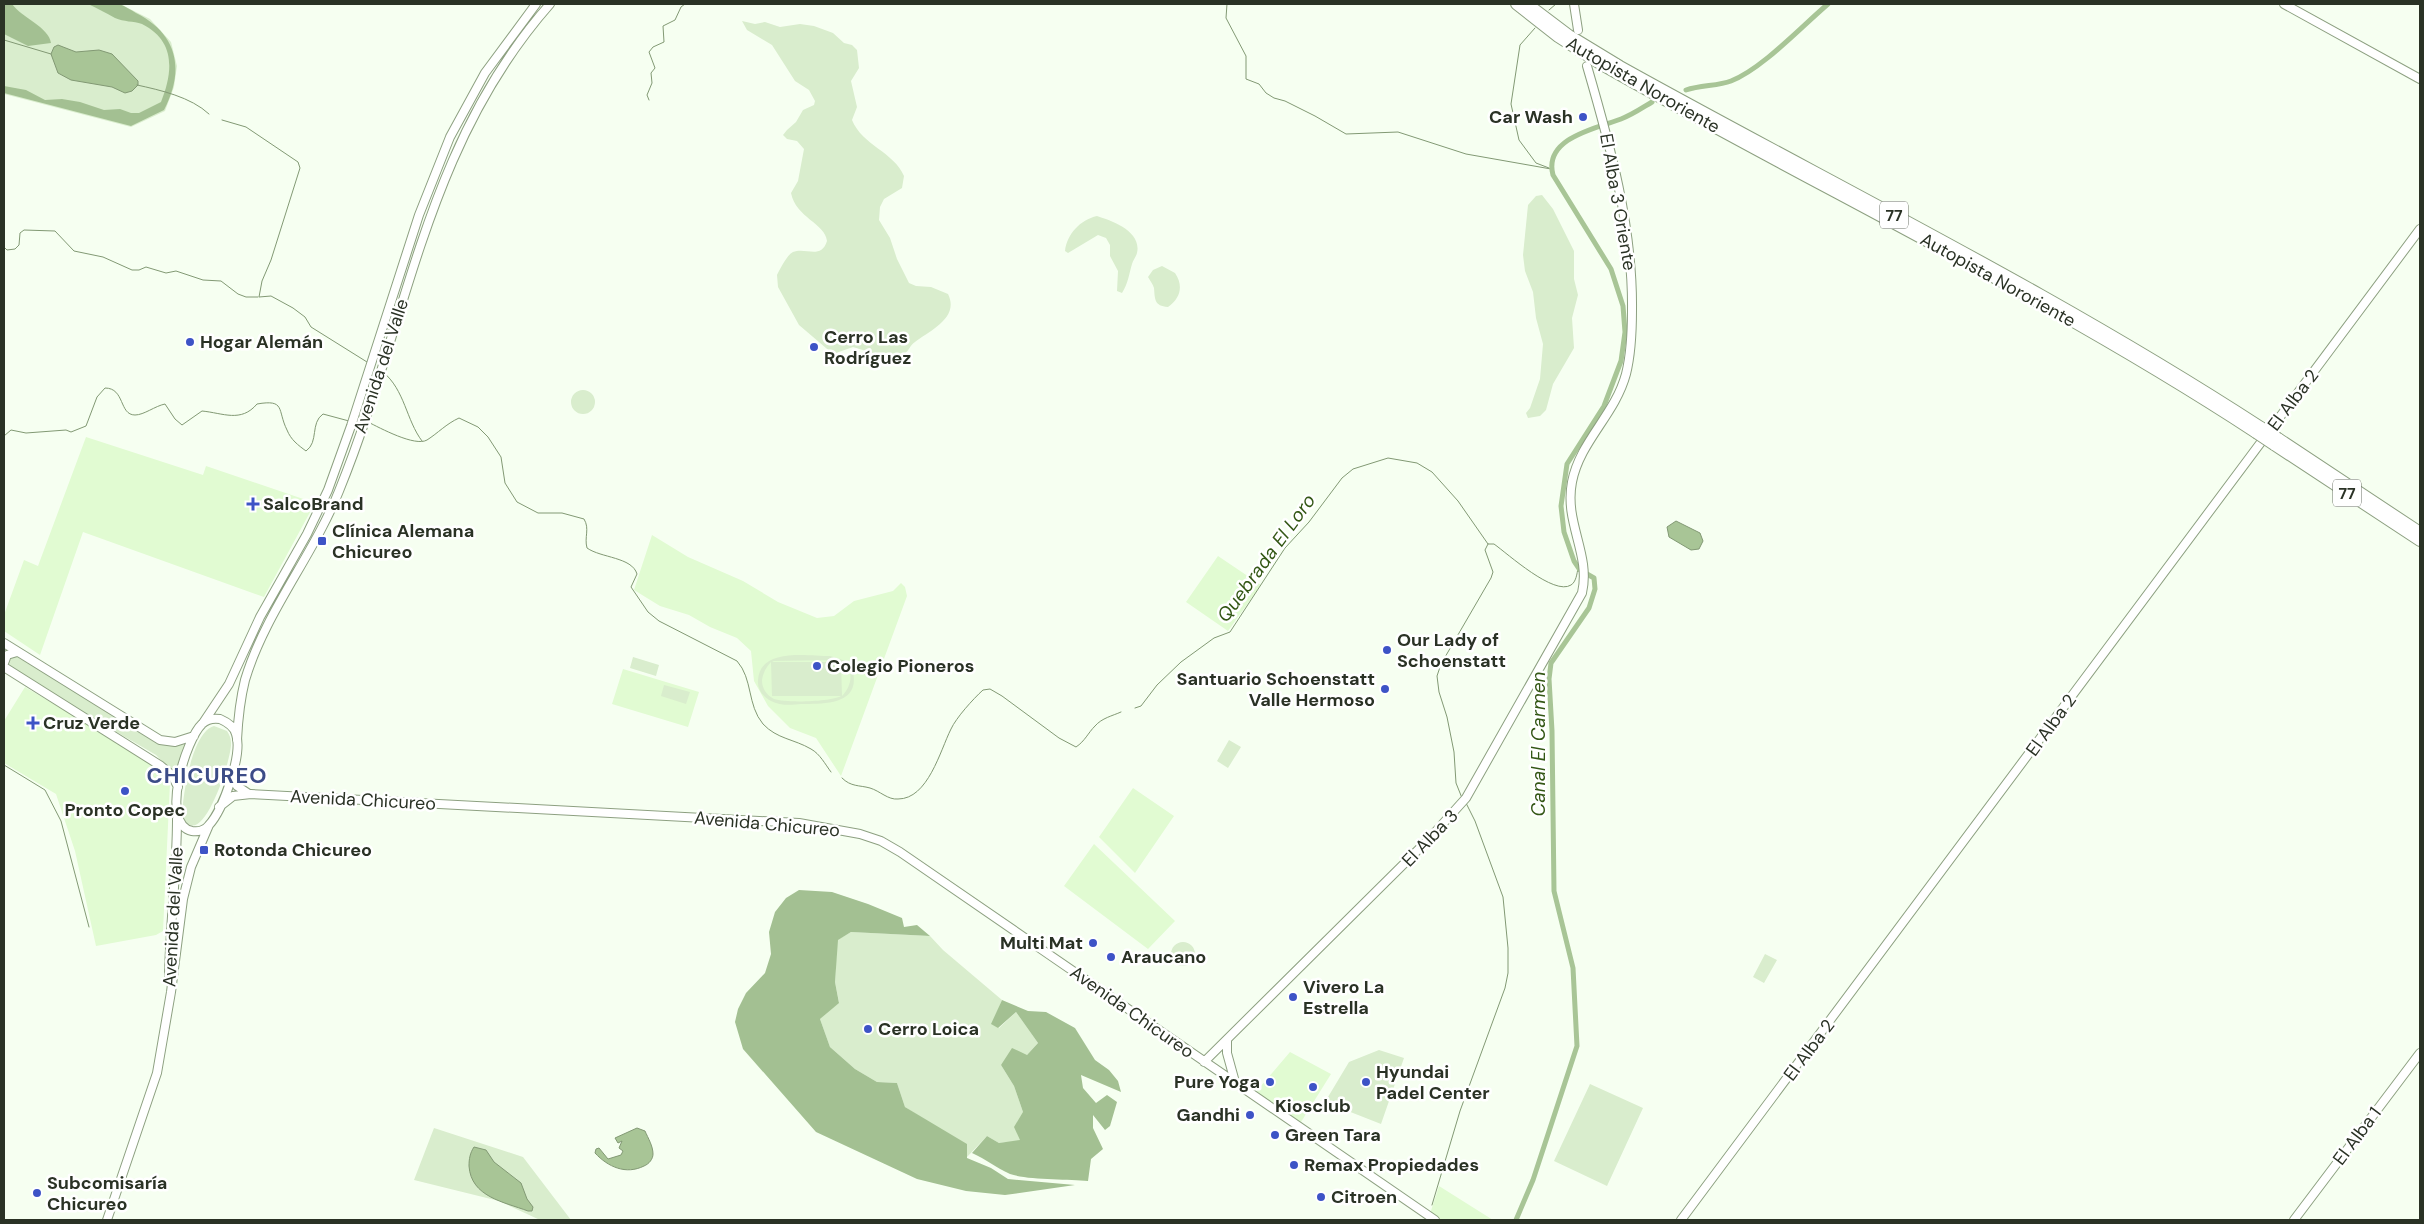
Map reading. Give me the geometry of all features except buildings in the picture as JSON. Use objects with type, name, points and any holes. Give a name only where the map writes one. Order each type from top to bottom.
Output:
[{"type":"highway","name":"Autopista Nororiente","points":[[1516,4],[1558,37],[1600,64],[2072,321],[2258,430],[2420,532]]},
{"type":"highway","name":"Autopista Nororiente","points":[[1528,4],[1569,35],[1620,66],[2070,311],[2190,381],[2258,430]]},
{"type":"highway","name":"Autopista Nororiente","points":[[2276,441],[2420,541]]},
{"type":"main road","name":"Avenida del Valle","points":[[167,1017],[169,936],[177,862],[178,787],[194,736],[229,684],[260,617],[310,528],[332,481],[419,215],[446,145],[485,73],[536,4]]},
{"type":"main road","name":"Avenida del Valle","points":[[107,1220],[154,1083],[167,1017],[186,885],[209,824],[219,807],[231,776],[241,698],[252,661],[269,624],[328,517],[345,476],[430,216],[458,144],[497,74],[550,4]]},
{"type":"main road","points":[[1574,4],[1578,30]]},
{"type":"main road","points":[[2284,4],[2420,79]]},
{"type":"main road","name":"El Alba 3 Oriente","points":[[1584,564],[1571,520],[1570,496],[1572,479],[1584,448],[1610,412],[1623,384],[1629,358],[1632,324],[1628,241],[1604,125],[1587,66]]},
{"type":"main road","name":"El Alba 2","points":[[1681,1220],[2420,229]]},
{"type":"main road","name":"El Alba 3","points":[[1204,1062],[1429,840],[1464,801],[1574,609],[1582,593],[1584,564]]},
{"type":"main road","points":[[4,643],[160,740],[175,742],[194,736]]},
{"type":"main road","points":[[17,652],[7,655],[4,666],[161,766],[172,775],[178,787]]},
{"type":"main road","points":[[203,723],[216,719],[227,722],[234,730],[237,740]]},
{"type":"main road","points":[[231,776],[237,786],[251,794]]},
{"type":"main road","name":"Avenida Chicureo","points":[[219,807],[233,796],[251,794],[799,824],[860,834],[881,841],[900,852],[1435,1220]]},
{"type":"main road","points":[[177,818],[182,826],[191,830],[201,830],[209,824]]},
{"type":"main road","points":[[1227,1041],[1227,1053],[1235,1082]]},
{"type":"main road","points":[[1218,1049],[1227,1053]]},
{"type":"main road","name":"El Alba 1","points":[[2294,1220],[2420,1053]]},
{"type":"shaded area","points":[[112,3],[128,8],[161,31],[169,42],[174,54],[174,81],[171,95],[164,110],[131,126],[4,93],[4,86],[26,90],[45,100],[62,99],[80,102],[104,110],[120,109],[131,113],[139,113],[161,102],[168,80],[169,58],[161,39],[142,24],[118,19],[88,4]]},
{"type":"shaded area","points":[[4,4],[120,4],[150,19],[171,42],[177,66],[174,87],[165,111],[131,127],[4,94]]},
{"type":"shaded area","points":[[4,4],[12,4],[40,27],[49,37],[51,43],[28,46],[4,34]]},
{"type":"shaded area","points":[[742,21],[755,24],[765,22],[780,27],[800,24],[814,26],[833,33],[844,43],[852,45],[857,50],[859,68],[851,81],[857,107],[852,120],[863,136],[886,154],[904,176],[902,188],[884,199],[880,207],[879,220],[890,238],[897,259],[909,283],[916,286],[931,287],[948,294],[951,303],[947,317],[913,343],[904,354],[886,357],[853,347],[833,354],[799,325],[778,287],[777,275],[784,262],[793,252],[817,252],[824,247],[827,241],[821,229],[798,209],[794,202],[791,193],[798,181],[804,149],[797,141],[787,139],[783,135],[796,122],[803,110],[814,105],[815,101],[809,90],[795,81],[772,45],[747,30]]},
{"type":"shaded area","points":[[58,45],[76,52],[99,50],[112,54],[138,81],[138,85],[132,91],[125,93],[112,87],[71,80],[58,73],[51,54],[54,47]]},
{"type":"shaded area","points":[[1542,195],[1553,209],[1574,251],[1574,279],[1578,295],[1572,318],[1574,348],[1553,384],[1546,410],[1540,416],[1528,418],[1526,413],[1530,408],[1540,379],[1543,344],[1536,318],[1533,292],[1525,271],[1523,255],[1528,205],[1536,196]]},
{"type":"shaded area","points":[[1097,216],[1125,228],[1135,239],[1137,245],[1137,254],[1122,293],[1117,291],[1118,271],[1110,256],[1110,245],[1106,238],[1098,235],[1068,253],[1065,251],[1068,239],[1075,229],[1085,221]]},
{"type":"shaded area","points":[[1162,266],[1175,273],[1180,287],[1178,296],[1168,307],[1160,305],[1156,301],[1154,287],[1148,277],[1153,270]]},
{"type":"shaded area","points":[[583,390],[592,393],[595,402],[592,411],[583,414],[574,411],[571,402],[574,393]]},
{"type":"shaded area","points":[[86,437],[203,475],[206,466],[315,503],[264,597],[83,532],[40,655],[4,631],[4,615],[24,560],[38,566]]},
{"type":"shaded area","points":[[1676,521],[1700,533],[1703,541],[1699,549],[1691,550],[1669,537],[1667,527]]},
{"type":"shaded area","name":"Colegio Pioneros","points":[[652,535],[688,557],[743,581],[778,602],[817,618],[834,616],[854,601],[893,591],[901,583],[905,587],[907,596],[841,776],[816,738],[790,728],[768,706],[754,681],[751,651],[737,638],[710,627],[689,615],[660,606],[634,590]]},
{"type":"shaded area","points":[[1218,556],[1261,585],[1228,631],[1186,602]]},
{"type":"shaded area","points":[[15,654],[156,743],[169,746],[186,744],[177,777],[156,755],[38,686],[7,664],[7,660]]},
{"type":"shaded area","points":[[798,655],[830,656],[846,661],[853,672],[854,683],[846,697],[829,703],[786,705],[771,701],[765,697],[758,687],[761,669],[767,662],[776,658]],"holes":[[[835,660],[841,662],[772,662]],[[771,662],[772,696],[841,696],[828,700],[808,701],[774,699],[767,693],[762,683],[766,668]],[[841,662],[845,665],[851,678],[842,696]]]},
{"type":"shaded area","points":[[633,657],[659,665],[656,676],[630,668]]},
{"type":"shaded area","points":[[623,669],[699,692],[688,727],[612,704]]},
{"type":"shaded area","points":[[664,685],[690,692],[686,704],[661,696]]},
{"type":"shaded area","points":[[25,687],[135,752],[162,772],[170,783],[163,931],[156,935],[96,946],[75,851],[56,794],[4,763],[4,721]]},
{"type":"shaded area","points":[[214,726],[227,731],[230,738],[227,766],[206,815],[198,824],[189,825],[182,815],[184,793],[190,765],[200,739],[206,731]]},
{"type":"shaded area","points":[[1229,740],[1241,747],[1228,768],[1217,761]]},
{"type":"shaded area","points":[[1133,788],[1174,816],[1135,873],[1099,837]]},
{"type":"shaded area","points":[[1094,844],[1175,921],[1148,949],[1064,886]]},
{"type":"shaded area","points":[[799,890],[832,892],[868,904],[902,918],[904,927],[917,925],[930,936],[851,932],[838,940],[835,982],[839,1003],[820,1019],[830,1047],[855,1069],[877,1082],[897,1083],[905,1107],[967,1144],[967,1158],[991,1168],[1008,1179],[1075,1185],[1005,1195],[966,1191],[917,1179],[816,1132],[743,1049],[735,1022],[738,1009],[746,993],[765,973],[771,954],[769,932],[775,912],[786,898]]},
{"type":"shaded area","points":[[851,932],[930,936],[943,950],[1002,1000],[992,1024],[999,1028],[1016,1012],[1038,1043],[1027,1055],[1001,1065],[1014,1086],[1023,1112],[1021,1141],[999,1143],[987,1136],[967,1157],[933,1125],[905,1107],[897,1083],[877,1082],[855,1069],[830,1047],[820,1019],[839,1002],[835,982],[837,940]]},
{"type":"shaded area","points":[[1183,942],[1192,945],[1195,954],[1192,963],[1183,966],[1174,963],[1171,954],[1174,945]]},
{"type":"shaded area","points":[[1765,954],[1777,960],[1764,983],[1753,977]]},
{"type":"shaded area","points":[[1002,1000],[1028,1011],[1046,1012],[1075,1028],[1095,1060],[1109,1070],[1118,1081],[1121,1092],[1081,1075],[1083,1088],[1096,1103],[1107,1095],[1117,1102],[1110,1126],[1105,1130],[1093,1115],[1093,1128],[1103,1149],[1091,1159],[1088,1181],[1017,1176],[1005,1172],[972,1153],[987,1136],[999,1143],[1020,1140],[1014,1127],[1023,1112],[1014,1086],[1001,1065],[1012,1048],[1027,1055],[1038,1043],[1016,1012],[998,1028],[991,1024]]},
{"type":"shaded area","name":"Hyundai Padel Center","points":[[1379,1050],[1404,1058],[1381,1124],[1325,1102],[1349,1062]]},
{"type":"shaded area","points":[[1290,1052],[1331,1074],[1301,1122],[1255,1093]]},
{"type":"shaded area","points":[[1590,1084],[1643,1108],[1607,1186],[1554,1161]]},
{"type":"shaded area","points":[[434,1128],[523,1157],[571,1220],[540,1220],[499,1201],[414,1180]]},
{"type":"shaded area","points":[[637,1128],[645,1131],[652,1148],[652,1158],[646,1165],[637,1169],[624,1170],[611,1166],[595,1153],[596,1149],[599,1148],[608,1159],[621,1155],[623,1151],[619,1148],[622,1141],[618,1143],[615,1138]]},
{"type":"shaded area","points":[[474,1147],[486,1150],[494,1162],[521,1183],[527,1199],[533,1207],[532,1211],[490,1197],[476,1185],[471,1176],[469,1166],[470,1156]]},
{"type":"shaded area","points":[[1439,1186],[1493,1220],[1428,1220]]},
{"type":"waterway","points":[[649,100],[647,95],[652,83],[651,73],[655,68],[649,52],[653,47],[664,42],[663,26],[675,20],[681,7],[685,4]]},
{"type":"waterway","points":[[1227,4],[1226,18],[1246,56],[1246,79],[1259,84],[1266,93],[1274,98],[1285,101],[1346,134],[1398,132],[1466,154],[1551,169]]},
{"type":"waterway","points":[[1549,10],[1556,4]]},
{"type":"waterway","name":"Canal El Carmen","points":[[1686,90],[1726,83],[1743,75],[1768,57],[1828,4]]},
{"type":"waterway","points":[[1535,28],[1520,45],[1511,104],[1519,140],[1536,163],[1549,168]]},
{"type":"waterway","points":[[4,40],[51,54]]},
{"type":"waterway","points":[[137,85],[184,99],[202,108],[209,114]]},
{"type":"waterway","name":"Canal El Carmen","points":[[1516,1220],[1533,1180],[1577,1046],[1573,968],[1554,891],[1552,731],[1549,679],[1551,663],[1589,608],[1595,589],[1594,578],[1580,570],[1574,561],[1564,532],[1561,506],[1567,464],[1604,406],[1621,361],[1625,332],[1623,306],[1611,269],[1553,175],[1552,162],[1556,152],[1564,143],[1586,131],[1625,117],[1652,102]]},
{"type":"waterway","points":[[222,120],[246,127],[298,162],[300,168],[271,260],[262,281],[259,297],[271,296],[293,308],[305,317],[311,327],[367,362]]},
{"type":"waterway","points":[[4,247],[7,250],[15,249],[19,245],[20,233],[24,230],[55,231],[74,251],[103,257],[132,270],[146,267],[166,273],[176,271],[203,280],[221,281],[238,294],[246,297],[258,297]]},
{"type":"waterway","points":[[383,372],[396,387],[412,424],[422,441]]},
{"type":"waterway","name":"Quebrada El Loro","points":[[4,436],[11,430],[26,433],[66,430],[71,432],[86,426],[97,397],[105,388],[116,392],[126,411],[130,414],[138,415],[165,404],[175,419],[182,425],[202,411],[224,415],[238,415],[251,410],[257,404],[273,403],[279,408],[291,437],[306,451],[312,443],[317,422],[323,414],[349,421]]},
{"type":"waterway","name":"Quebrada El Loro","points":[[368,422],[414,441],[427,440],[459,418],[478,427],[488,437],[501,457],[505,483],[517,502],[538,513],[562,513],[584,519],[587,526],[587,548],[623,561],[634,568],[637,574],[631,587],[648,612],[659,621],[737,661],[746,676],[754,709],[763,724],[774,733],[814,751],[831,772]]},
{"type":"waterway","name":"Quebrada El Loro","points":[[1135,708],[1141,706],[1157,685],[1181,662],[1214,638],[1230,632],[1285,548],[1309,522],[1342,478],[1353,469],[1388,458],[1417,463],[1432,472],[1458,501],[1488,544],[1494,544],[1531,572],[1554,585],[1563,587],[1571,585],[1576,578],[1578,568]]},
{"type":"waterway","points":[[1462,798],[1456,783],[1454,752],[1447,717],[1439,692],[1437,676],[1441,664],[1491,578],[1493,572],[1485,550],[1488,544]]},
{"type":"waterway","name":"Quebrada El Loro","points":[[842,778],[852,784],[870,788],[894,799],[908,797],[925,783],[932,772],[953,725],[974,698],[983,690],[990,689],[1002,696],[1059,738],[1076,747],[1098,723],[1121,712]]},
{"type":"waterway","points":[[4,765],[45,790],[61,821],[89,927]]},
{"type":"waterway","points":[[1432,1205],[1460,1111],[1505,988],[1508,973],[1508,948],[1503,897],[1475,821],[1466,803]]},
{"type":"place","name":"Car Wash","points":[[1583,117]]},
{"type":"place","name":"Hogar Alemán","points":[[190,342]]},
{"type":"place","name":"Cerro Las Rodríguez","points":[[814,347]]},
{"type":"place","name":"SalcoBrand","points":[[253,504]]},
{"type":"place","name":"Clínica Alemana Chicureo","points":[[322,541]]},
{"type":"place","name":"Our Lady of Schoenstatt","points":[[1387,650]]},
{"type":"place","name":"Colegio Pioneros","points":[[817,666]]},
{"type":"place","name":"Santuario Schoenstatt Valle Hermoso","points":[[1385,689]]},
{"type":"place","name":"Cruz Verde","points":[[33,723]]},
{"type":"place","name":"Pronto Copec","points":[[125,791]]},
{"type":"place","name":"Rotonda Chicureo","points":[[204,850]]},
{"type":"place","name":"Multi Mat","points":[[1093,943]]},
{"type":"place","name":"Araucano","points":[[1111,957]]},
{"type":"place","name":"Vivero La Estrella","points":[[1293,997]]},
{"type":"place","name":"Cerro Loica","points":[[868,1029]]},
{"type":"place","name":"Pure Yoga","points":[[1270,1082]]},
{"type":"place","name":"Hyundai Padel Center","points":[[1366,1082]]},
{"type":"place","name":"Kiosclub","points":[[1313,1087]]},
{"type":"place","name":"Gandhi","points":[[1250,1115]]},
{"type":"place","name":"Green Tara","points":[[1275,1135]]},
{"type":"place","name":"Remax Propiedades","points":[[1294,1165]]},
{"type":"place","name":"Subcomisaría Chicureo","points":[[37,1193]]},
{"type":"place","name":"Citroen","points":[[1321,1197]]},
{"type":"district","name":"CHICUREO","points":[[207,775]]}]
